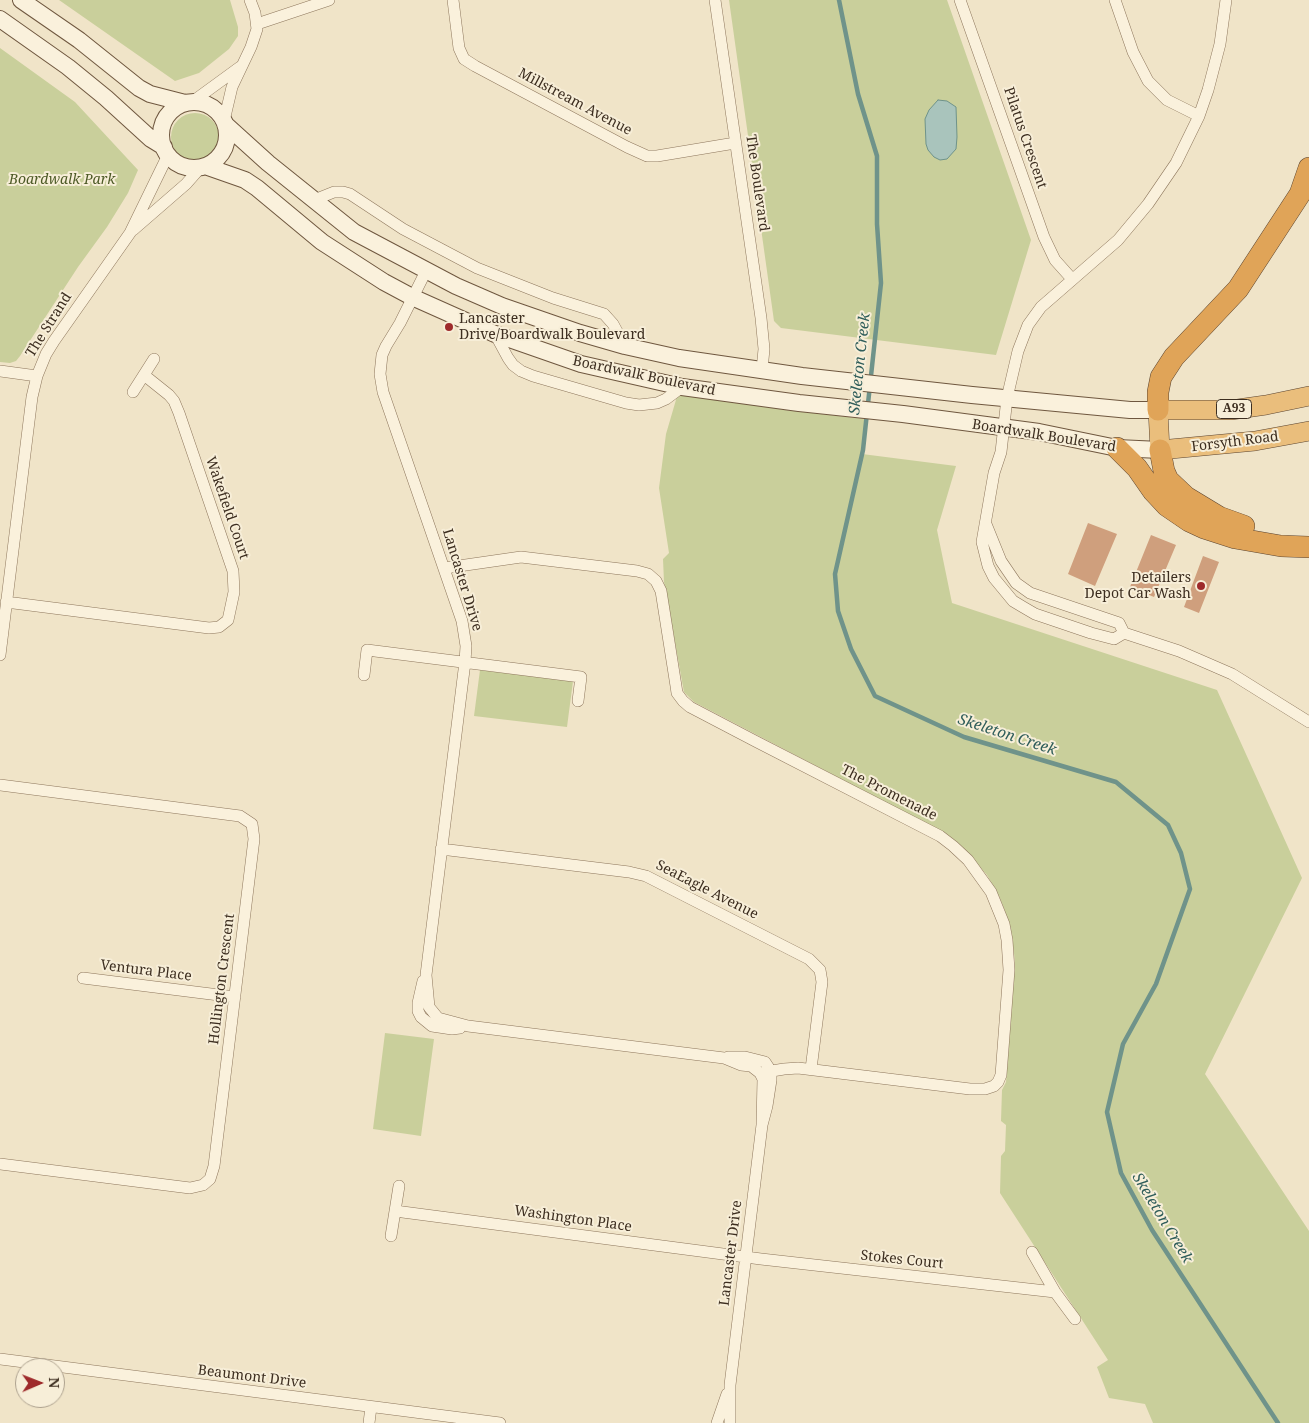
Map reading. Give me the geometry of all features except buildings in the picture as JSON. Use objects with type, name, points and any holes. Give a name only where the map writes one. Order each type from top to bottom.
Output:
[{"type":"highway","points":[[1309,168],[1300,194],[1238,289],[1174,357],[1161,376],[1158,392],[1160,450],[1164,471],[1168,480],[1186,497],[1218,517],[1309,546]]},
{"type":"highway","name":"A93","points":[[1158,410],[1231,410],[1309,396]]},
{"type":"highway","name":"Forsyth Road","points":[[1160,450],[1254,441],[1309,431]]},
{"type":"highway","points":[[1117,448],[1137,468],[1153,491],[1167,506],[1189,521],[1235,538],[1281,546],[1309,546]]},
{"type":"main road","points":[[0,19],[68,66],[166,151],[174,161],[182,166],[203,167],[214,161],[224,150],[227,135],[225,123],[219,112],[211,106],[150,94],[139,88],[79,40],[21,0]]},
{"type":"main road","points":[[166,151],[162,137],[163,126],[167,116],[175,108],[188,103]]},
{"type":"main road","name":"Boardwalk Boulevard","points":[[225,123],[268,163],[354,232],[456,286],[519,312],[580,333],[625,346],[679,358],[802,376],[1130,410],[1158,410]]},
{"type":"main road","name":"Boardwalk Boulevard","points":[[203,167],[245,180],[322,242],[377,278],[412,297],[495,334],[581,364],[682,387],[1039,432],[1117,448],[1160,450]]},
{"type":"street","points":[[225,123],[232,87],[254,40],[257,24],[250,0]]},
{"type":"street","points":[[257,24],[328,0]]},
{"type":"street","name":"Millstream Avenue","points":[[453,0],[459,48],[464,58],[475,66],[627,147],[647,156],[658,156],[735,143]]},
{"type":"street","name":"The Boulevard","points":[[716,0],[764,342],[762,370]]},
{"type":"street","name":"Pilatus Crescent","points":[[960,0],[1048,248],[1055,260],[1072,279]]},
{"type":"street","points":[[1116,0],[1133,52],[1148,81],[1167,100],[1199,116]]},
{"type":"street","points":[[1226,0],[1215,65],[1199,116],[1176,163],[1148,204],[1118,240],[1041,307],[1028,325],[1018,351],[1007,398],[1000,452],[994,473],[982,542],[988,566],[994,578],[1013,601],[1035,614],[1114,639],[1124,634],[1179,651],[1232,674],[1309,722]]},
{"type":"street","points":[[188,103],[241,66]]},
{"type":"street","name":"The Strand","points":[[0,655],[32,397],[37,376],[46,354],[62,329],[130,233],[166,151]]},
{"type":"street","name":"The Strand","points":[[130,233],[203,167]]},
{"type":"street","points":[[314,200],[334,192],[350,194],[403,229],[477,268],[553,298],[604,314],[614,324],[625,346]]},
{"type":"street","name":"Lancaster Drive","points":[[426,271],[400,323],[386,346],[382,356],[380,374],[383,392],[445,568],[465,634],[465,662],[426,975],[427,1002],[433,1014],[438,1018],[468,1026],[724,1058],[766,1072],[761,1107],[762,1125],[730,1385],[730,1423]]},
{"type":"street","points":[[495,334],[513,365],[521,370],[533,376],[626,403],[639,405],[657,403],[682,387]]},
{"type":"street","points":[[133,392],[154,359]]},
{"type":"street","points":[[0,371],[37,376]]},
{"type":"street","name":"Wakefield Court","points":[[6,602],[209,628],[219,628],[228,620],[234,577],[202,478],[174,401],[164,390],[144,376]]},
{"type":"street","points":[[986,524],[1001,561],[1016,583],[1030,593],[1042,598],[1118,623],[1124,634]]},
{"type":"street","name":"The Promenade","points":[[445,568],[521,557],[637,571],[648,574],[656,581],[661,591],[677,693],[683,701],[754,741],[940,836],[958,851],[981,877],[998,907],[1004,924],[1009,954],[1001,1075],[998,1082],[991,1088],[979,1090],[811,1069],[788,1068],[766,1072]]},
{"type":"street","points":[[364,675],[367,650],[581,677],[578,701]]},
{"type":"street","name":"Hollington Crescent","points":[[0,785],[234,814],[250,821],[253,828],[254,848],[214,1166],[210,1179],[195,1187],[186,1187],[0,1164]]},
{"type":"street","name":"SeaEagle Avenue","points":[[442,849],[629,872],[646,876],[809,959],[820,970],[822,982],[811,1069]]},
{"type":"street","name":"Ventura Place","points":[[83,978],[235,997]]},
{"type":"street","points":[[391,1236],[398,1186]]},
{"type":"street","name":"Washington Place","points":[[396,1211],[746,1257]]},
{"type":"street","points":[[1032,1252],[1055,1292],[1075,1319]]},
{"type":"street","name":"Stokes Court","points":[[746,1257],[1055,1292]]},
{"type":"street","name":"Beaumont Drive","points":[[0,1359],[500,1423]]},
{"type":"street","name":"Lancaster Drive","points":[[717,1423],[730,1385]]},
{"type":"street","points":[[369,1423],[371,1407]]},
{"type":"green space","points":[[59,0],[230,0],[238,27],[238,36],[229,49],[199,73],[175,81]]},
{"type":"green space","points":[[729,0],[947,0],[1031,240],[996,355],[781,328],[774,321]]},
{"type":"green space","name":"Boardwalk Park","points":[[0,48],[75,102],[138,170],[128,193],[107,227],[78,267],[20,356],[16,361],[10,363],[0,362]]},
{"type":"green space","points":[[195,113],[204,115],[212,120],[217,128],[219,137],[217,146],[212,154],[204,159],[195,161],[186,159],[178,154],[173,146],[171,137],[173,128],[178,120],[186,115]]},
{"type":"green space","points":[[678,393],[786,410],[866,419],[862,454],[956,466],[937,530],[952,603],[1217,690],[1302,878],[1205,1074],[1309,1231],[1309,1423],[1153,1423],[1145,1404],[1109,1398],[1097,1367],[1108,1360],[1000,1193],[1001,1156],[1005,1151],[1006,1125],[1001,1121],[1002,1090],[1006,1082],[1015,961],[1011,931],[1005,911],[987,875],[964,849],[948,835],[694,702],[684,692],[664,582],[663,559],[669,553],[659,488],[666,434]]},
{"type":"green space","points":[[480,670],[573,681],[567,727],[474,716]]},
{"type":"green space","points":[[385,1033],[434,1039],[421,1136],[373,1129]]},
{"type":"water","points":[[938,100],[947,101],[956,107],[957,137],[956,149],[947,159],[940,160],[934,157],[928,150],[925,119],[929,110]]},
{"type":"waterway","name":"Skeleton Creek","points":[[839,0],[858,94],[877,156],[877,224],[881,283],[863,450],[835,574],[838,611],[851,649],[875,696],[964,737],[1116,782],[1168,825],[1181,853],[1190,889],[1156,984],[1123,1044],[1107,1112],[1121,1173],[1152,1230],[1278,1423]]},
{"type":"place","name":"Lancaster Drive/Boardwalk Boulevard","points":[[449,327]]},
{"type":"place","name":"Detailers Depot Car Wash","points":[[1201,586]]}]
